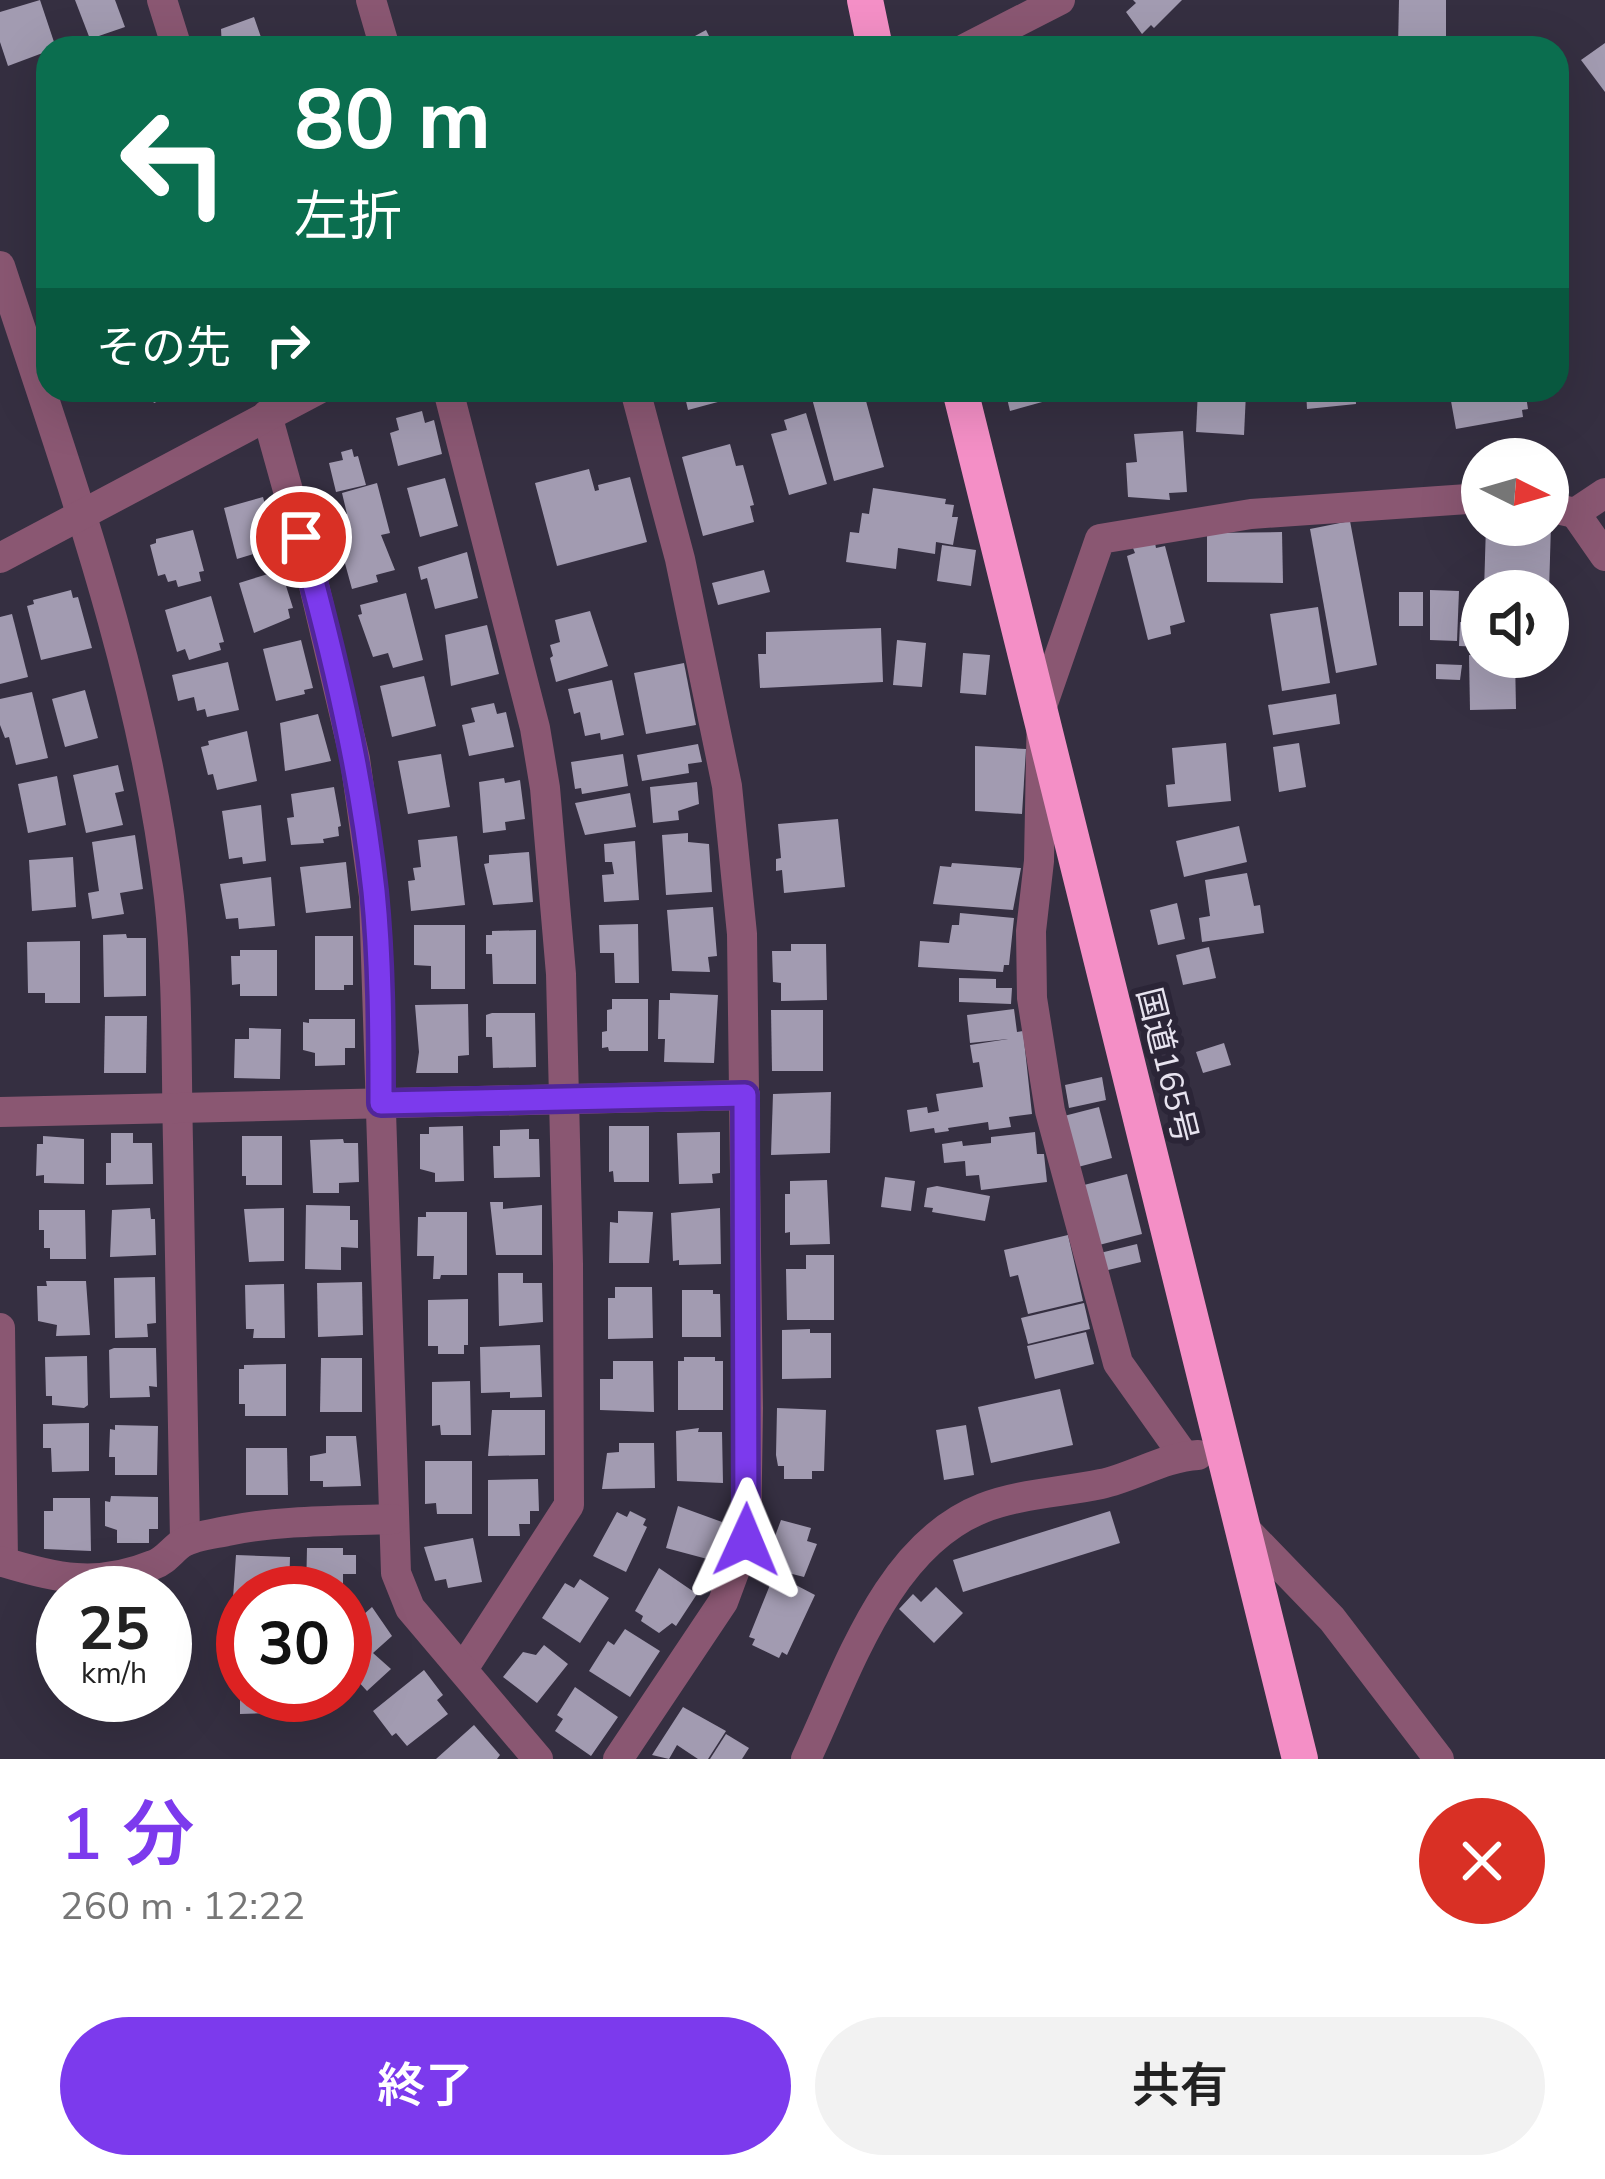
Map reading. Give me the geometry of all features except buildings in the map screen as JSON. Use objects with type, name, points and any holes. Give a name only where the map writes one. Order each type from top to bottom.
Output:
[{"type":"highway","points":[[865,0],[872,36]]},
{"type":"highway","name":"国道165号","points":[[964,402],[1300,1759]]},
{"type":"street","points":[[162,0],[173,36]]},
{"type":"street","points":[[371,0],[382,36]]},
{"type":"street","points":[[990,36],[1060,0]]},
{"type":"street","points":[[0,266],[36,376]]},
{"type":"street","points":[[44,402],[81,514],[148,762],[170,900],[185,1541]]},
{"type":"street","points":[[0,559],[294,402]]},
{"type":"street","points":[[451,402],[535,728],[545,788],[558,917],[569,1505],[463,1669]]},
{"type":"street","points":[[618,1759],[723,1602],[746,1540],[742,934],[728,787],[685,578],[638,402]]},
{"type":"street","points":[[267,416],[311,573],[355,759],[374,896],[396,1573],[410,1608],[538,1759]]},
{"type":"street","points":[[1569,507],[1605,493]]},
{"type":"street","points":[[1184,1456],[1118,1364],[1050,1111],[1032,998],[1042,706],[1100,539],[1251,514],[1461,499]]},
{"type":"street","points":[[1569,517],[1605,556]]},
{"type":"street","points":[[0,1112],[745,1095]]},
{"type":"street","points":[[0,1328],[1,1561],[56,1578],[106,1578],[159,1564],[185,1541],[281,1523],[393,1519]]},
{"type":"street","points":[[806,1759],[890,1585],[933,1539],[982,1508],[1109,1482],[1184,1456],[1222,1454]]},
{"type":"street","points":[[1240,1525],[1332,1619],[1439,1759]]},
{"type":"route","points":[[301,537],[355,759],[367,835],[380,975],[381,1103],[745,1095],[746,1540]]}]
